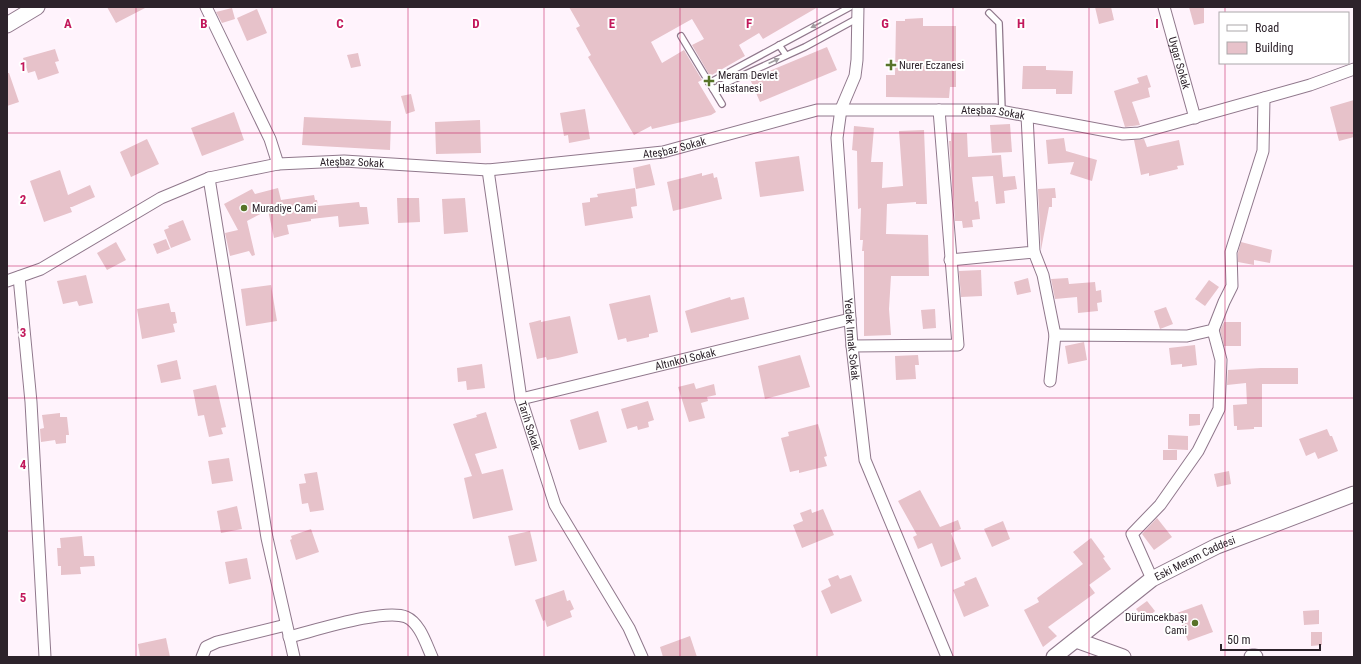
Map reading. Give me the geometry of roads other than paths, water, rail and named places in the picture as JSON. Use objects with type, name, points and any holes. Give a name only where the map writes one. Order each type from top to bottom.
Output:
[{"type":"street","points":[[7,25],[37,7]]},
{"type":"street","points":[[206,7],[270,139],[278,164]]},
{"type":"street","name":"Uygar Sokak","points":[[1164,7],[1195,118]]},
{"type":"street","name":"Yedek Irmak Sokak","points":[[859,12],[858,53],[854,76],[841,110],[837,138],[852,346],[865,460],[947,657]]},
{"type":"street","name":"Ateşbaz Sokak","points":[[7,281],[41,269],[161,198],[209,178],[278,164],[344,161],[488,170],[663,152],[817,110],[1002,111],[1123,134],[1139,133],[1310,85],[1354,69]]},
{"type":"street","points":[[1152,579],[1132,534],[1164,499],[1198,450],[1219,409],[1221,360],[1213,330],[1232,286],[1231,252],[1263,151],[1264,98]]},
{"type":"street","points":[[852,346],[958,345],[939,110]]},
{"type":"street","points":[[1026,116],[1034,252],[1043,275],[1055,335],[1050,381]]},
{"type":"street","name":"Tarih Sokak","points":[[488,170],[521,399],[554,505],[628,628],[642,657]]},
{"type":"street","points":[[209,178],[267,538],[294,657]]},
{"type":"street","points":[[950,260],[1034,252]]},
{"type":"street","points":[[19,277],[31,402],[45,657]]},
{"type":"street","name":"Altınkol Sokak","points":[[521,399],[850,319]]},
{"type":"street","points":[[1055,335],[1187,336],[1213,330]]},
{"type":"street","name":"Eski Meram Caddesi","points":[[1054,657],[1152,579],[1217,546],[1354,494]]},
{"type":"street","points":[[289,637],[376,615],[406,617],[418,626],[432,657]]},
{"type":"street","points":[[202,657],[206,647],[217,642],[286,625]]},
{"type":"street","points":[[1076,640],[1123,657]]},
{"type":"lane","points":[[709,83],[850,7]]},
{"type":"lane","points":[[713,89],[786,56],[859,12]]},
{"type":"lane","points":[[989,13],[999,22],[1002,111]]},
{"type":"lane","points":[[681,36],[722,104]]},
{"type":"lane","points":[[779,45],[786,56]]},
{"type":"place","name":"Nurer Eczanesi","points":[[891,65]]},
{"type":"place","name":"Meram Devlet Hastanesi","points":[[709,81]]},
{"type":"place","name":"Muradiye Cami","points":[[244,208]]},
{"type":"place","name":"Dürümcekbaşı Cami","points":[[1195,623]]}]
